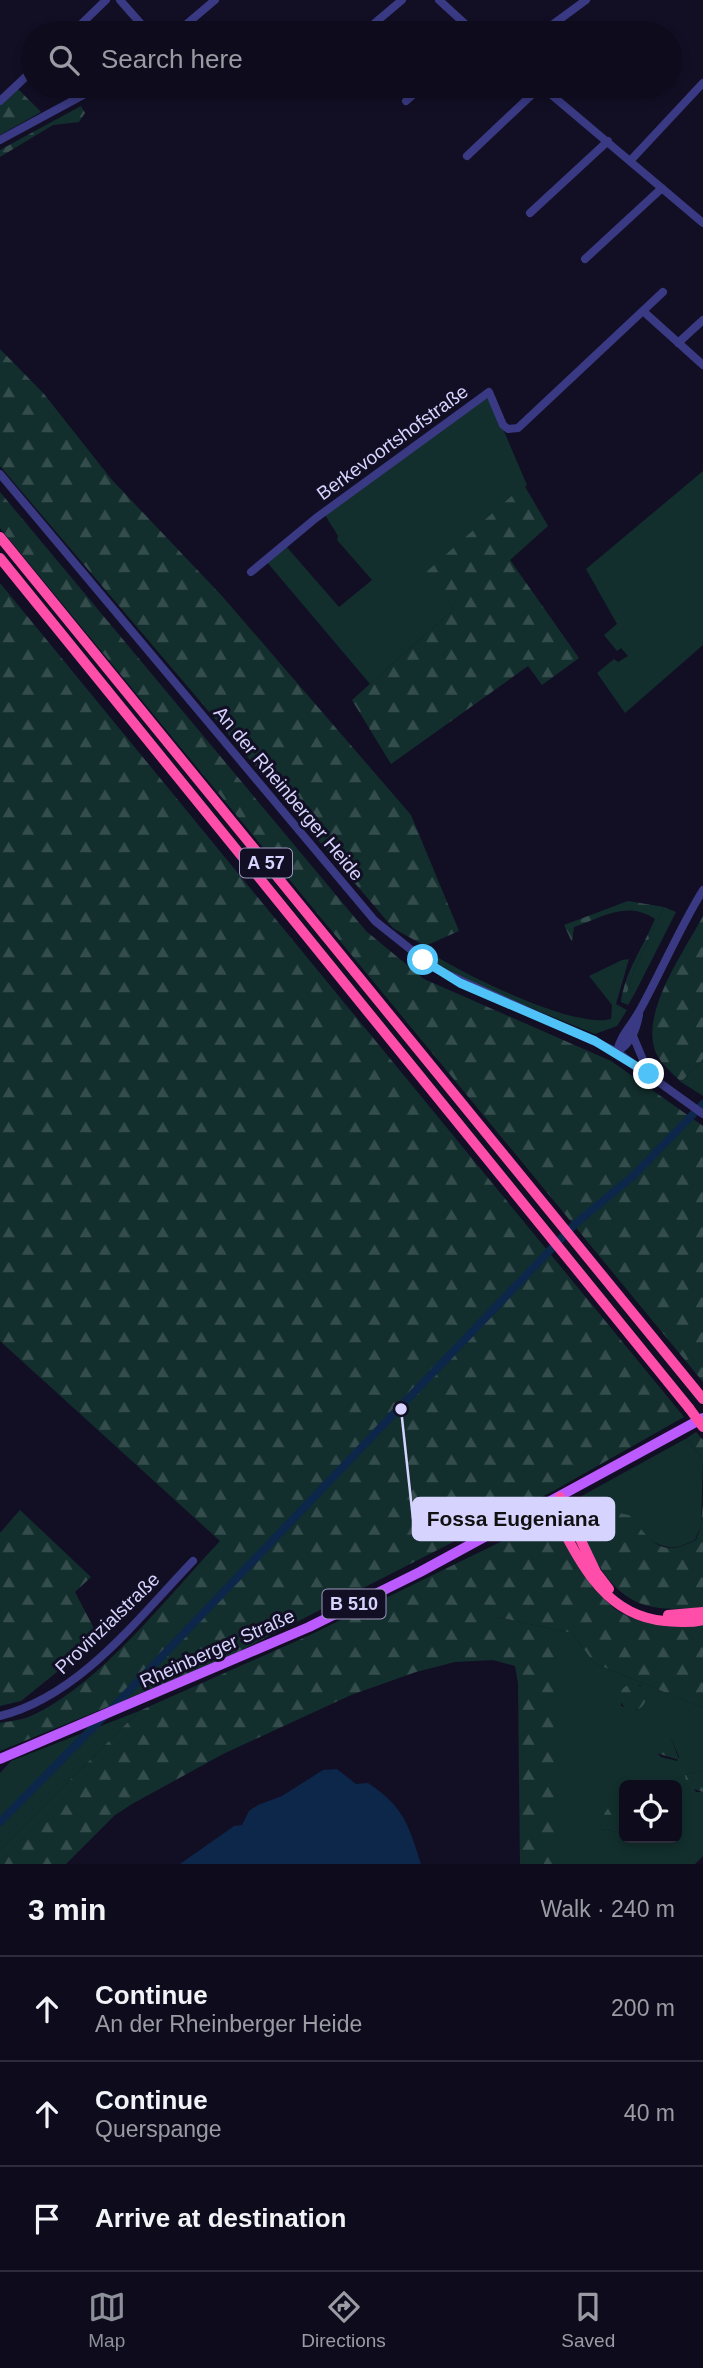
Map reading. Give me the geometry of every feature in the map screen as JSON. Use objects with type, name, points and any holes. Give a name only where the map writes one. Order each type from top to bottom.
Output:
[{"type":"highway","name":"A 57","points":[[0,537],[703,1399]]},
{"type":"highway","name":"A 57","points":[[0,558],[523,1201],[703,1427]]},
{"type":"highway","points":[[560,1497],[596,1573],[615,1594],[629,1604],[661,1614],[703,1612]]},
{"type":"highway","points":[[549,1503],[593,1583],[622,1608],[659,1620],[703,1620]]},
{"type":"main road","name":"Rheinberger Straße","points":[[0,1759],[309,1627],[549,1503],[703,1418]]},
{"type":"street","points":[[84,21],[106,0]]},
{"type":"street","points":[[120,0],[138,21]]},
{"type":"street","points":[[190,21],[215,0]]},
{"type":"street","points":[[377,21],[402,0]]},
{"type":"street","points":[[439,0],[462,21]]},
{"type":"street","points":[[557,21],[586,0]]},
{"type":"street","points":[[0,101],[21,81]]},
{"type":"street","points":[[630,160],[703,83]]},
{"type":"street","points":[[0,140],[78,98]]},
{"type":"street","points":[[406,101],[409,98]]},
{"type":"street","points":[[467,156],[528,98]]},
{"type":"street","points":[[556,98],[703,223]]},
{"type":"street","points":[[530,214],[608,141]]},
{"type":"street","points":[[585,260],[662,188]]},
{"type":"street","name":"Berkevoortshofstraße","points":[[251,572],[316,518],[489,392],[503,425],[508,429],[518,428],[663,292]]},
{"type":"street","points":[[643,311],[703,365]]},
{"type":"street","points":[[678,343],[703,320]]},
{"type":"street","name":"An der Rheinberger Heide","points":[[0,474],[375,921],[423,960],[460,983],[617,1052],[703,1114]]},
{"type":"street","points":[[617,1052],[622,1036],[639,1012],[672,943],[703,890]]},
{"type":"street","points":[[617,1052],[626,1046],[633,1036],[639,1012]]},
{"type":"street","points":[[633,1036],[649,1074]]},
{"type":"street","name":"Provinzialstraße","points":[[0,1716],[25,1710],[66,1686],[108,1648],[193,1561]]},
{"type":"green space","points":[[18,89],[21,98],[27,98],[41,112],[0,135],[0,106]]},
{"type":"green space","points":[[81,106],[85,113],[79,122],[53,125],[0,157],[0,150]]},
{"type":"green space","points":[[0,349],[44,394],[112,480],[222,596],[411,815],[459,931],[425,946],[393,928],[0,466]]},
{"type":"green space","points":[[487,398],[494,408],[527,485],[425,574],[454,609],[370,684],[266,561],[285,545],[339,607],[372,580],[337,540],[338,536],[325,515]]},
{"type":"green space","points":[[703,471],[703,645],[625,713],[597,673],[614,659],[618,662],[628,656],[621,648],[617,651],[604,635],[617,624],[586,569]]},
{"type":"green space","points":[[524,485],[548,526],[510,560],[579,658],[542,685],[528,666],[391,764],[352,700],[454,609],[424,574]]},
{"type":"green space","points":[[0,492],[366,931],[424,979],[611,1061],[703,1126],[703,1382],[0,528]]},
{"type":"green space","points":[[0,583],[684,1417],[555,1490],[224,1659],[0,1751],[0,1723],[31,1716],[82,1684],[132,1638],[220,1541],[0,1341]]},
{"type":"green space","points":[[628,901],[664,907],[633,972],[627,993],[635,993],[628,1005],[621,1002],[626,980],[655,919],[635,911],[615,912],[574,927],[572,942],[564,925]]},
{"type":"green space","points":[[664,907],[676,912],[635,993],[631,995],[627,993],[633,972]]},
{"type":"green space","points":[[703,916],[703,1059],[681,1082],[656,1053],[652,1037],[654,1020],[666,983]]},
{"type":"green space","points":[[429,952],[519,998],[571,1016],[594,1020],[611,1019],[612,1005],[589,976],[629,959],[616,1004],[627,1010],[617,1026],[595,1034],[501,996],[448,970],[424,955]]},
{"type":"green space","points":[[703,1059],[703,1096],[681,1082]]},
{"type":"green space","points":[[696,1432],[703,1440],[703,1460],[687,1438]]},
{"type":"green space","points":[[687,1438],[703,1460],[701,1526],[695,1540],[682,1546],[670,1547],[646,1537],[586,1544],[572,1513],[576,1499]]},
{"type":"green space","points":[[703,1501],[703,1607],[661,1608],[632,1600],[608,1579],[586,1544],[604,1518],[620,1513],[632,1516],[645,1534],[658,1545],[674,1548],[684,1545],[696,1540],[701,1526]]},
{"type":"green space","points":[[20,1510],[91,1577],[75,1592],[99,1638],[21,1701],[0,1706],[0,1533]]},
{"type":"green space","points":[[539,1523],[551,1528],[561,1538],[590,1581],[615,1609],[632,1618],[649,1622],[703,1624],[703,1708],[594,1663],[572,1633],[497,1617],[489,1620],[536,1633],[552,1645],[558,1654],[558,1864],[520,1864],[518,1683],[515,1666],[493,1660],[455,1662],[416,1672],[351,1695],[223,1754],[115,1815],[66,1864],[0,1864],[0,1850],[139,1711],[310,1635]]},
{"type":"green space","points":[[497,1617],[572,1633],[594,1663],[703,1708],[703,1770],[685,1775],[696,1792],[703,1792],[703,1856],[695,1864],[558,1864],[558,1654],[488,1620]],"holes":[[[628,1685],[640,1685],[646,1695],[637,1710],[621,1706],[621,1692]],[[671,1738],[679,1757],[677,1761],[661,1757],[653,1749]]]},
{"type":"green space","points":[[633,1684],[642,1688],[646,1697],[642,1706],[633,1710],[624,1706],[620,1697],[624,1688]]},
{"type":"green space","points":[[139,1711],[0,1850],[0,1773],[11,1761]]},
{"type":"green space","points":[[661,1734],[671,1738],[679,1760],[653,1752],[657,1737]]},
{"type":"green space","points":[[703,1770],[703,1792],[687,1787],[685,1775]]},
{"type":"green space","points":[[619,1802],[618,1832],[601,1829],[600,1826],[602,1818],[613,1803]]},
{"type":"water","points":[[337,1769],[356,1784],[368,1783],[397,1808],[413,1838],[421,1864],[180,1864],[234,1826],[242,1825],[249,1811],[258,1805],[282,1796],[323,1770]]},
{"type":"waterway","points":[[0,1822],[575,1224],[632,1177],[703,1104]]},
{"type":"place","name":"Fossa Eugeniana","points":[[401,1409]]},
{"type":"route","points":[[423,960],[460,983],[617,1052],[649,1074]]}]
